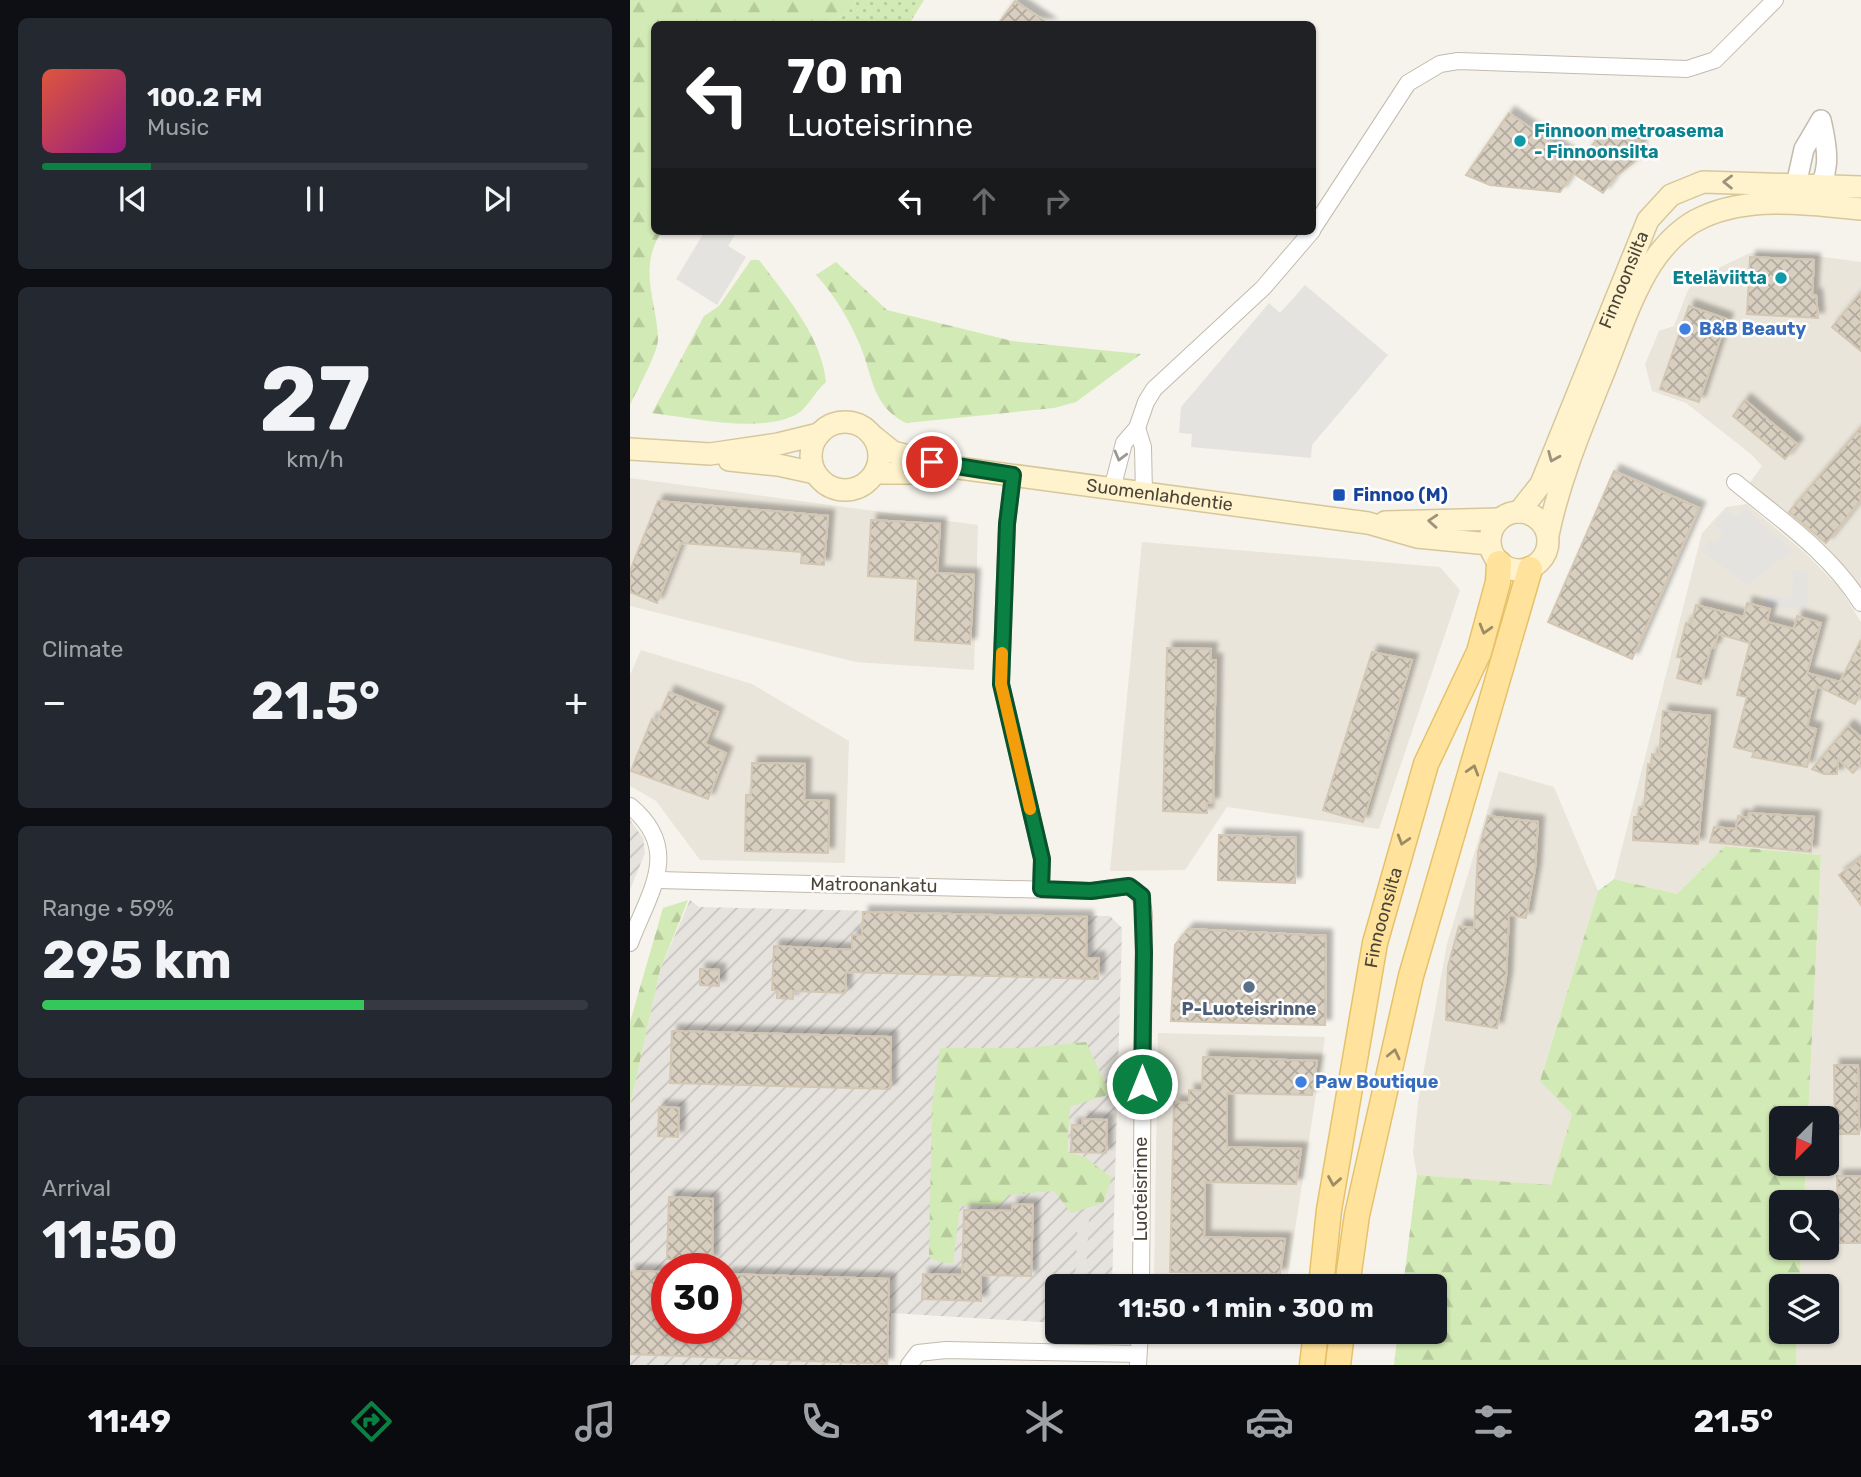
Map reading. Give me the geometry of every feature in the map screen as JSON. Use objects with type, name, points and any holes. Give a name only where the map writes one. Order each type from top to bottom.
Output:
[{"type":"main road","name":"Finnoonsilta","points":[[1519,512],[1541,484],[1648,220],[1658,206],[1671,194],[1703,182],[1861,187]]},
{"type":"main road","name":"Finnoonsilta","points":[[1548,535],[1558,491],[1615,344],[1643,279],[1665,246],[1693,222],[1718,212],[1763,205],[1811,204],[1861,209]]},
{"type":"main road","points":[[630,449],[710,454],[778,444],[819,433],[836,423],[850,422],[867,429],[880,454],[875,473],[867,483],[855,490],[842,491],[819,479],[778,465],[723,459],[710,454]]},
{"type":"main road","points":[[819,433],[811,453],[819,479]]},
{"type":"main road","name":"Suomenlahdentie","points":[[873,436],[893,453],[951,467],[1368,523],[1417,537],[1494,553]]},
{"type":"main road","name":"Suomenlahdentie","points":[[875,473],[914,473],[951,467]]},
{"type":"main road","points":[[1349,1274],[1357,1215],[1411,976],[1530,569],[1545,555],[1548,535],[1537,518],[1519,512],[1499,520],[1491,530],[1494,553],[1519,571],[1530,569]]},
{"type":"main road","name":"Suomenlahdentie","points":[[1368,523],[1499,520]]},
{"type":"main road","name":"Finnoonsilta","points":[[1322,1274],[1329,1210],[1375,943],[1426,764],[1479,652],[1497,582],[1494,553]]},
{"type":"main road","points":[[1312,1365],[1314,1344]]},
{"type":"main road","points":[[1338,1365],[1341,1344]]},
{"type":"street","points":[[1316,225],[1408,83],[1433,67],[1458,61],[1694,68],[1715,60],[1775,0]]},
{"type":"street","points":[[1821,120],[1828,150],[1823,186],[1811,204],[1796,185],[1804,149],[1821,120]]},
{"type":"street","points":[[1112,489],[1124,443],[1137,428],[1146,402],[1163,379],[1263,288],[1309,235]]},
{"type":"street","points":[[1137,428],[1143,447],[1144,494]]},
{"type":"street","points":[[1013,475],[1007,524],[1001,684],[1042,859],[1041,889]]},
{"type":"street","points":[[1735,482],[1811,545],[1847,581],[1861,603]]},
{"type":"street","points":[[630,806],[656,838],[659,852],[658,880],[630,943]]},
{"type":"street","name":"Matroonankatu","points":[[658,880],[1091,891]]},
{"type":"street","name":"Luoteisrinne","points":[[1091,891],[1129,886],[1142,896],[1144,952],[1141,1274]]},
{"type":"street","points":[[909,1365],[918,1353],[929,1350],[1138,1359]]},
{"type":"shaded area","points":[[703,235],[735,235],[728,246],[746,257],[717,305],[676,279]]},
{"type":"shaded area","points":[[1750,253],[1809,255],[1861,262],[1861,592],[1749,484],[1762,466],[1752,455],[1686,403],[1652,391],[1645,364],[1659,331],[1674,326],[1688,290],[1699,277]]},
{"type":"shaded area","points":[[1305,285],[1388,355],[1312,445],[1311,458],[1191,447],[1192,434],[1179,433],[1181,407],[1269,303],[1280,313]]},
{"type":"shaded area","points":[[630,478],[978,525],[974,670],[856,662],[630,606]]},
{"type":"shaded area","points":[[1747,504],[1804,552],[1839,587],[1861,622],[1861,1365],[1796,1365],[1797,1344],[1839,1344],[1839,1274],[1800,1274],[1801,1260],[1839,1260],[1839,1190],[1805,1190],[1805,1176],[1839,1176],[1839,1106],[1809,1106],[1821,855],[1725,846],[1677,894],[1614,879],[1702,533],[1726,507]]},
{"type":"shaded area","points":[[1744,508],[1793,551],[1747,585],[1702,551],[1710,540],[1715,543],[1723,534],[1713,524],[1726,510],[1737,517]]},
{"type":"shaded area","points":[[1142,542],[1440,567],[1460,590],[1379,829],[1227,807],[1185,870],[1110,871]]},
{"type":"shaded area","points":[[1793,570],[1809,571],[1807,609],[1763,606],[1766,594],[1792,598]]},
{"type":"shaded area","points":[[641,650],[752,684],[849,741],[845,863],[700,860],[656,801],[630,786],[630,675]]},
{"type":"shaded area","points":[[1499,771],[1554,787],[1598,891],[1540,1080],[1572,1114],[1551,1186],[1417,1175],[1413,1153],[1418,1102],[1447,944]]},
{"type":"shaded area","points":[[630,820],[643,838],[645,853],[630,890]]},
{"type":"shaded area","points":[[690,900],[699,907],[1110,916],[1122,928],[1112,1274],[1045,1274],[1045,1322],[891,1313],[889,1365],[630,1365],[630,1106],[660,970]]},
{"type":"shaded area","points":[[1158,1033],[1325,1037],[1288,1274],[1154,1274]]},
{"type":"shaded area","points":[[1078,1218],[1089,1218],[1086,1274],[1076,1274]]},
{"type":"green space","points":[[630,0],[857,0],[846,15],[829,21],[651,21],[651,235],[660,235],[649,272],[658,339],[651,362],[630,405]]},
{"type":"green space","points":[[857,0],[924,0],[911,21],[829,21],[846,15]]},
{"type":"green space","points":[[751,260],[759,260],[801,317],[818,349],[826,382],[805,408],[782,420],[726,423],[652,413],[704,316],[719,306]]},
{"type":"green space","points":[[836,262],[887,310],[1012,341],[1141,354],[1076,402],[1054,408],[906,423],[886,408],[880,399],[851,327],[835,299],[816,275]]},
{"type":"green space","points":[[1725,846],[1821,855],[1809,1106],[1769,1106],[1769,1176],[1805,1176],[1805,1190],[1769,1190],[1769,1260],[1801,1260],[1800,1274],[1769,1274],[1769,1344],[1797,1344],[1796,1365],[1394,1365],[1397,1344],[1447,1344],[1447,1274],[1405,1274],[1417,1175],[1551,1185],[1572,1114],[1540,1081],[1598,891],[1614,879],[1677,894]]},
{"type":"green space","points":[[688,900],[660,970],[630,1106],[630,1022],[663,908]]},
{"type":"green space","points":[[1086,1042],[1110,1094],[1070,1107],[1067,1152],[1085,1157],[1112,1178],[1103,1203],[1071,1213],[1054,1191],[1008,1195],[999,1206],[960,1206],[953,1263],[939,1262],[929,1257],[932,1106],[940,1048],[1025,1048]]},
{"type":"building","points":[[1015,1],[1045,21],[1000,21]]},
{"type":"building","name":"Finnoon metroasema - Finnoonsilta","points":[[1509,113],[1580,162],[1599,136],[1640,141],[1639,158],[1614,178],[1603,193],[1573,173],[1560,192],[1490,185],[1466,175]]},
{"type":"building","name":"Eteläviitta","points":[[1750,257],[1814,260],[1812,295],[1816,295],[1818,318],[1747,314]]},
{"type":"building","points":[[1861,292],[1861,351],[1832,327]]},
{"type":"building","points":[[1689,306],[1727,319],[1699,402],[1660,389]]},
{"type":"building","points":[[1745,400],[1797,444],[1785,459],[1733,416]]},
{"type":"building","points":[[1861,427],[1861,500],[1826,543],[1789,512]]},
{"type":"building","points":[[1614,471],[1699,508],[1632,659],[1548,622]]},
{"type":"building","points":[[658,501],[828,516],[824,565],[801,563],[802,552],[681,543],[657,603],[630,592],[630,571]]},
{"type":"building","points":[[871,520],[940,524],[937,573],[974,575],[970,644],[915,640],[918,579],[868,576]]},
{"type":"building","points":[[1747,603],[1770,609],[1767,622],[1794,629],[1797,616],[1821,623],[1807,673],[1840,682],[1861,640],[1861,691],[1855,704],[1817,686],[1807,727],[1816,729],[1807,767],[1752,757],[1754,752],[1734,747],[1747,697],[1737,695],[1750,643],[1718,634],[1714,648],[1711,647],[1701,684],[1677,678],[1682,658],[1677,657],[1686,623],[1691,624],[1696,605],[1744,617]]},
{"type":"building","points":[[1167,648],[1211,649],[1210,660],[1216,660],[1213,803],[1207,803],[1207,813],[1163,811]]},
{"type":"building","points":[[1372,652],[1412,660],[1363,822],[1323,810]]},
{"type":"building","points":[[669,692],[718,712],[705,744],[726,753],[708,799],[631,771],[652,719],[657,721]]},
{"type":"building","points":[[1663,711],[1710,716],[1698,844],[1633,840],[1634,817],[1638,817],[1639,807],[1644,807],[1648,764],[1651,765],[1652,754],[1659,755]]},
{"type":"building","points":[[1848,726],[1861,737],[1861,764],[1853,773],[1838,759],[1837,774],[1824,774],[1812,769]]},
{"type":"building","points":[[752,763],[805,764],[804,800],[829,801],[828,853],[745,851],[746,795],[751,795]]},
{"type":"building","points":[[1749,813],[1814,817],[1811,852],[1710,842],[1714,827],[1736,829],[1738,816],[1748,818]]},
{"type":"building","points":[[1488,816],[1538,822],[1535,869],[1526,918],[1509,915],[1506,978],[1497,1028],[1446,1020],[1448,967],[1459,926],[1474,928],[1478,852]]},
{"type":"building","points":[[1219,835],[1296,838],[1295,883],[1218,880]]},
{"type":"building","points":[[1861,859],[1861,905],[1839,875]]},
{"type":"building","points":[[863,912],[1087,917],[1086,958],[1099,958],[1098,979],[846,972],[845,993],[793,991],[793,999],[777,998],[777,990],[772,990],[774,946],[852,950],[852,935],[862,935]]},
{"type":"building","name":"P-Luoteisrinne","points":[[1188,929],[1326,936],[1325,1025],[1171,1021],[1175,945]]},
{"type":"building","points":[[700,969],[719,970],[719,986],[700,985]]},
{"type":"building","points":[[672,1031],[891,1037],[890,1089],[670,1083]]},
{"type":"building","points":[[1203,1057],[1317,1061],[1312,1095],[1227,1093],[1227,1147],[1301,1149],[1296,1184],[1205,1182],[1204,1237],[1285,1239],[1280,1274],[1170,1272],[1174,1102],[1189,1103],[1189,1090],[1202,1091]]},
{"type":"building","points":[[1834,1065],[1858,1065],[1859,1134],[1839,1134],[1839,1106],[1835,1106]]},
{"type":"building","points":[[659,1107],[679,1108],[678,1137],[658,1136]]},
{"type":"building","points":[[1083,1119],[1107,1120],[1106,1153],[1071,1152],[1072,1125],[1082,1125]]},
{"type":"building","points":[[1837,1176],[1861,1176],[1861,1243],[1839,1243]]},
{"type":"building","points":[[669,1197],[713,1199],[712,1253],[667,1253]]},
{"type":"building","points":[[1012,1204],[1033,1205],[1031,1276],[981,1275],[981,1301],[922,1299],[923,1274],[962,1275],[964,1210],[1012,1211]]},
{"type":"building","points":[[630,1271],[651,1272],[651,1344],[742,1344],[742,1274],[889,1279],[887,1364],[630,1354]]},
{"type":"slow traffic","points":[[1002,653],[1001,684],[1030,809]]},
{"type":"place","name":"Finnoon metroasema - Finnoonsilta","points":[[1520,141]]},
{"type":"place","name":"Eteläviitta","points":[[1781,278]]},
{"type":"place","name":"B&B Beauty","points":[[1685,329]]},
{"type":"place","name":"Finnoo (M)","points":[[1339,495]]},
{"type":"place","name":"P-Luoteisrinne","points":[[1249,987]]},
{"type":"place","name":"Paw Boutique","points":[[1301,1082]]},
{"type":"route","points":[[932,462],[1013,475],[1007,524],[1001,684],[1042,859],[1041,889],[1091,891],[1129,886],[1142,896],[1142,1084]]}]
